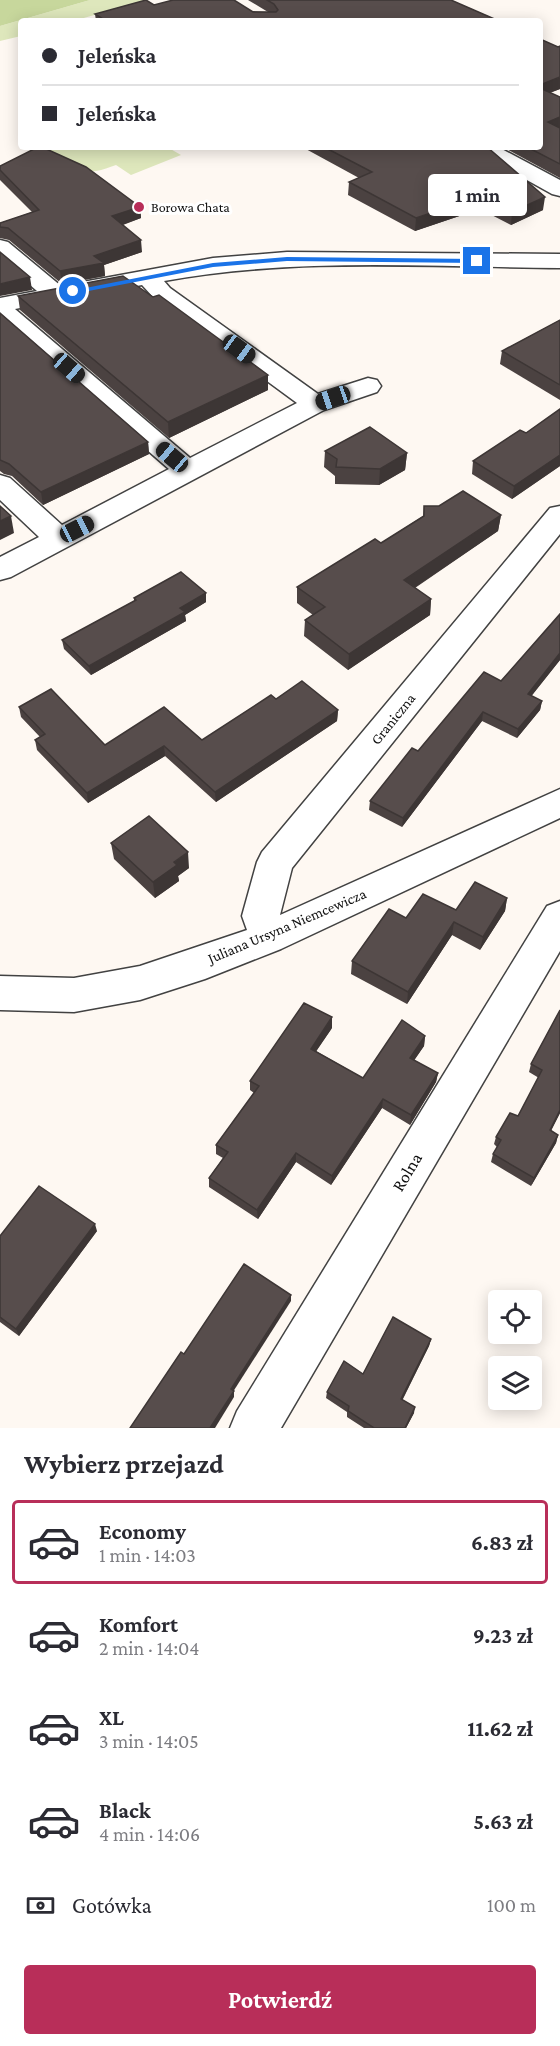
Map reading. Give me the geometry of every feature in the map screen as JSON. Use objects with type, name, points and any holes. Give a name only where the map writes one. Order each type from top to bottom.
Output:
[{"type":"street","points":[[488,150],[560,189]]},
{"type":"street","points":[[0,247],[57,295]]},
{"type":"street","points":[[0,304],[213,265],[287,259],[560,261]]},
{"type":"street","points":[[147,276],[162,293],[315,404]]},
{"type":"street","points":[[0,309],[189,472]]},
{"type":"street","points":[[0,570],[315,404],[368,386]]},
{"type":"street","points":[[0,484],[58,538]]},
{"type":"street","name":"Graniczna","points":[[268,938],[261,916],[275,862],[560,516]]},
{"type":"street","name":"Juliana Ursyna Niemcewicza","points":[[0,993],[74,995],[140,983],[205,962],[268,938],[560,803]]},
{"type":"street","name":"Rolna","points":[[254,1428],[560,917]]},
{"type":"green space","points":[[0,0],[90,0],[28,18],[18,18],[18,21],[0,26]]},
{"type":"green space","points":[[90,0],[148,0],[84,18],[28,18]]},
{"type":"green space","points":[[18,21],[18,37],[0,41],[0,26]]},
{"type":"green space","points":[[50,150],[172,150],[181,155],[131,175],[116,165],[96,171],[83,170]]},
{"type":"building","points":[[146,0],[154,5],[173,0],[234,0],[253,12],[276,12],[278,10],[274,4],[267,0],[451,0],[492,18],[101,18],[95,14]]},
{"type":"building","points":[[543,40],[560,46],[560,77],[543,84]]},
{"type":"building","points":[[543,89],[560,97],[560,117],[548,122],[560,128],[560,164],[533,150],[543,150]]},
{"type":"building","points":[[32,150],[49,150],[86,167],[140,207],[112,216],[141,240],[94,256],[104,263],[60,271],[8,228],[0,227],[0,223],[39,210],[0,170],[0,166]]},
{"type":"building","points":[[330,150],[490,150],[545,197],[512,212],[482,196],[416,218],[349,182],[372,172]]},
{"type":"building","points":[[0,252],[30,277],[0,284]]},
{"type":"building","points":[[123,276],[153,297],[159,295],[268,375],[168,422],[18,296]]},
{"type":"building","points":[[0,313],[148,442],[41,492],[9,464],[0,460]]},
{"type":"building","points":[[560,320],[560,385],[502,351]]},
{"type":"building","points":[[560,409],[560,455],[514,486],[473,461],[520,430],[526,433]]},
{"type":"building","points":[[370,427],[407,453],[380,469],[336,467],[337,459],[325,451]]},
{"type":"building","points":[[463,491],[501,515],[404,580],[431,599],[349,654],[305,620],[325,607],[297,587],[375,539],[381,543],[424,516],[424,506],[439,506]]},
{"type":"building","points":[[0,506],[11,516],[0,521]]},
{"type":"building","points":[[181,572],[206,593],[180,608],[185,612],[89,666],[62,640],[136,600],[134,598]]},
{"type":"building","points":[[560,614],[560,653],[528,694],[542,701],[518,729],[483,712],[403,818],[370,801],[412,748],[418,751],[484,672],[501,681]]},
{"type":"building","points":[[302,681],[338,710],[215,792],[164,746],[87,793],[35,740],[45,734],[19,707],[51,689],[105,745],[164,707],[202,740],[271,695],[276,699]]},
{"type":"building","points":[[149,816],[188,852],[174,862],[177,865],[153,882],[111,843]]},
{"type":"building","points":[[475,882],[507,898],[483,937],[454,922],[408,992],[352,961],[389,909],[406,918],[423,894],[456,910]]},
{"type":"building","points":[[304,1003],[332,1017],[311,1049],[363,1078],[402,1020],[425,1036],[410,1058],[438,1073],[411,1115],[383,1099],[332,1176],[296,1153],[257,1210],[209,1178],[228,1152],[216,1145],[259,1086],[250,1081]]},
{"type":"building","points":[[560,1010],[560,1110],[550,1130],[558,1135],[534,1178],[493,1154],[501,1140],[496,1137],[510,1113],[518,1116],[542,1070],[531,1064]]},
{"type":"building","points":[[39,1186],[95,1224],[16,1329],[0,1317],[0,1236]]},
{"type":"building","points":[[244,1264],[291,1295],[231,1389],[234,1391],[210,1428],[130,1428],[181,1352],[184,1354]]},
{"type":"building","points":[[393,1317],[431,1339],[401,1399],[415,1407],[405,1428],[374,1428],[348,1411],[349,1406],[327,1392],[344,1361],[363,1374]]},
{"type":"place","name":"Borowa Chata","points":[[139,207]]},
{"type":"route","points":[[73,291],[213,265],[287,259],[477,261]]}]
